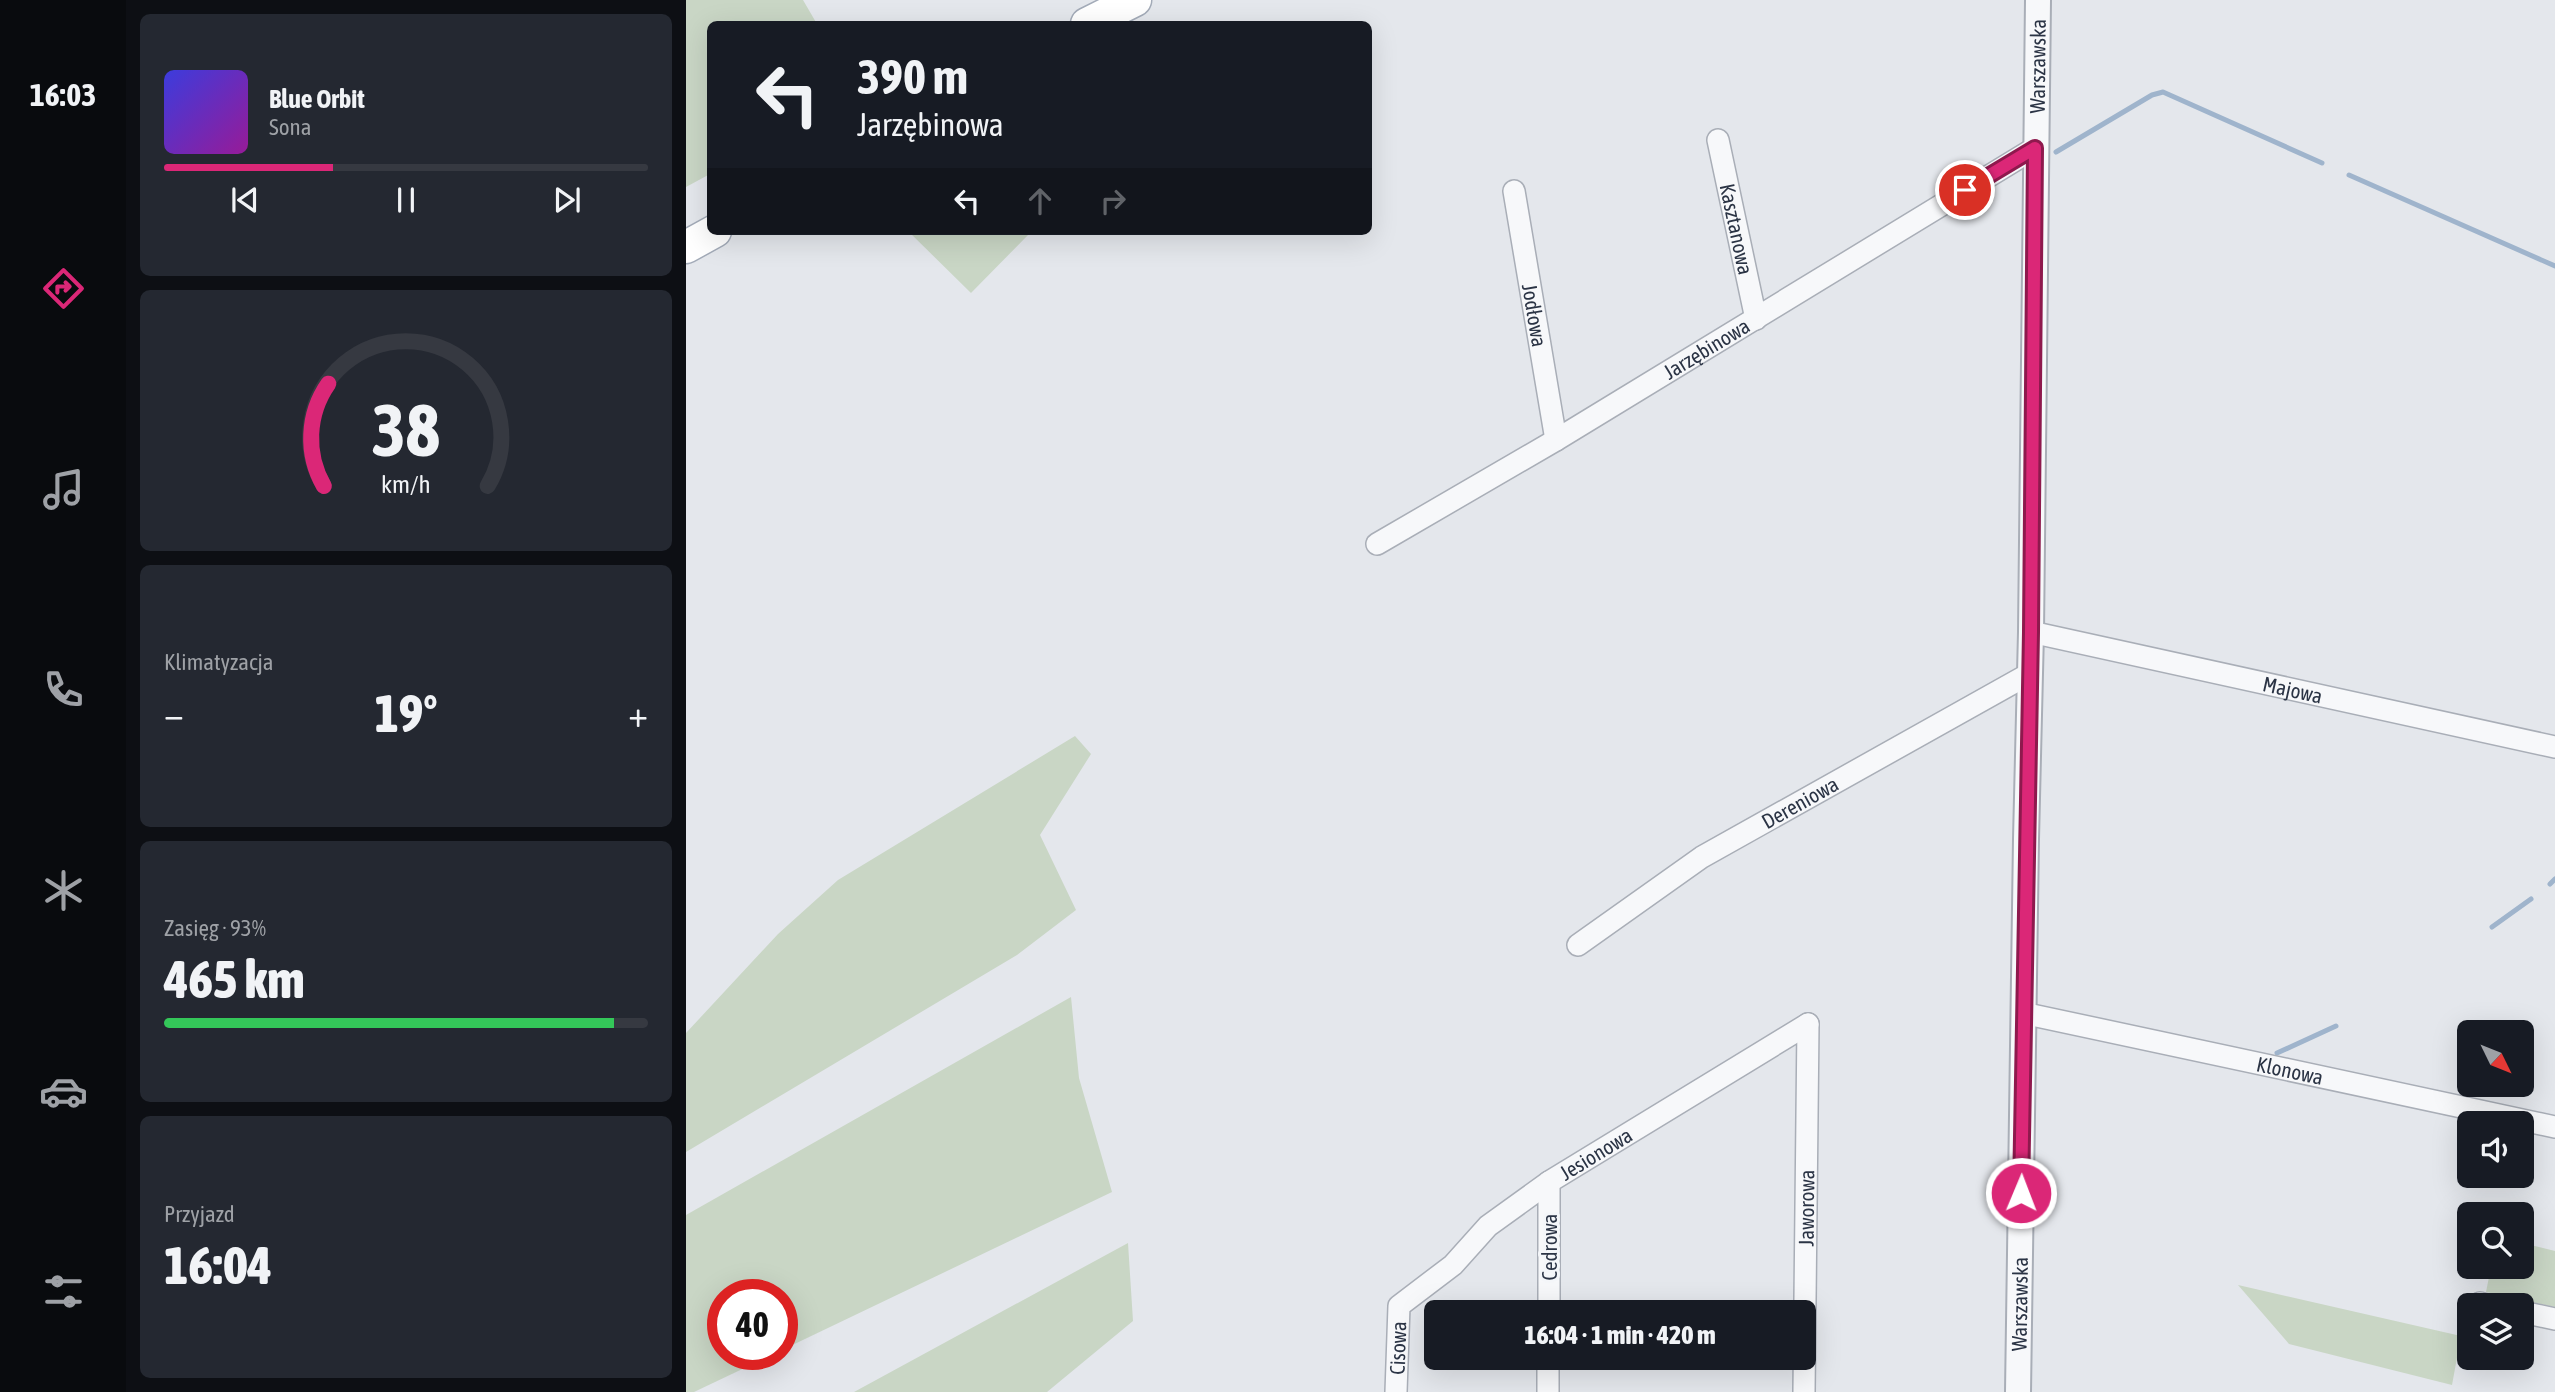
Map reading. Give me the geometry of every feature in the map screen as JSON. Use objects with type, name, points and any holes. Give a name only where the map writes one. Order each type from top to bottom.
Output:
[{"type":"main road","points":[[1093,21],[1135,0]]},
{"type":"main road","points":[[686,225],[707,214]]},
{"type":"main road","points":[[686,247],[708,235]]},
{"type":"street","name":"Warszawska","points":[[2018,1392],[2038,0]]},
{"type":"street","name":"Kasztanowa","points":[[1718,140],[1756,319]]},
{"type":"street","name":"Jarzębinowa","points":[[1377,544],[1556,440],[2035,148]]},
{"type":"street","name":"Jodłowa","points":[[1514,191],[1556,440]]},
{"type":"street","name":"Majowa","points":[[2031,632],[2555,747]]},
{"type":"street","name":"Dereniowa","points":[[1578,945],[1702,857],[2029,674]]},
{"type":"street","name":"Klonowa","points":[[2024,1013],[2555,1127]]},
{"type":"street","name":"Jesionowa","points":[[1399,1306],[1453,1265],[1488,1226],[1549,1182],[1808,1024]]},
{"type":"street","name":"Jaworowa","points":[[1804,1392],[1808,1024]]},
{"type":"street","name":"Cedrowa","points":[[1549,1182],[1549,1300]]},
{"type":"street","name":"Cisowa","points":[[1396,1392],[1399,1306]]},
{"type":"street","points":[[2534,1315],[2555,1319]]},
{"type":"street","points":[[1548,1370],[1548,1392]]},
{"type":"green space","points":[[686,0],[803,0],[815,21],[707,21],[707,176],[686,187]]},
{"type":"green space","points":[[912,235],[1028,235],[971,293]]},
{"type":"green space","points":[[1075,736],[1091,754],[1040,835],[1076,910],[1017,955],[686,1152],[686,1033],[778,934],[838,880]]},
{"type":"green space","points":[[1071,997],[1079,1078],[1112,1192],[798,1342],[798,1279],[707,1279],[707,1370],[740,1370],[694,1392],[686,1392],[686,1215]]},
{"type":"green space","points":[[1128,1243],[1133,1321],[1047,1392],[854,1392]]},
{"type":"green space","points":[[2534,1246],[2555,1251],[2555,1307],[2534,1302],[2534,1293],[2486,1292],[2489,1279],[2534,1279]]},
{"type":"green space","points":[[2238,1285],[2457,1335],[2457,1358],[2452,1385],[2289,1344]]},
{"type":"waterway","points":[[2056,152],[2152,95],[2163,92],[2322,163]]},
{"type":"waterway","points":[[2349,175],[2555,266]]},
{"type":"waterway","points":[[2550,884],[2555,879]]},
{"type":"waterway","points":[[2492,927],[2531,899]]},
{"type":"waterway","points":[[2277,1053],[2336,1026]]},
{"type":"route","points":[[1965,190],[2035,148],[2031,632],[2021,1193]]}]
